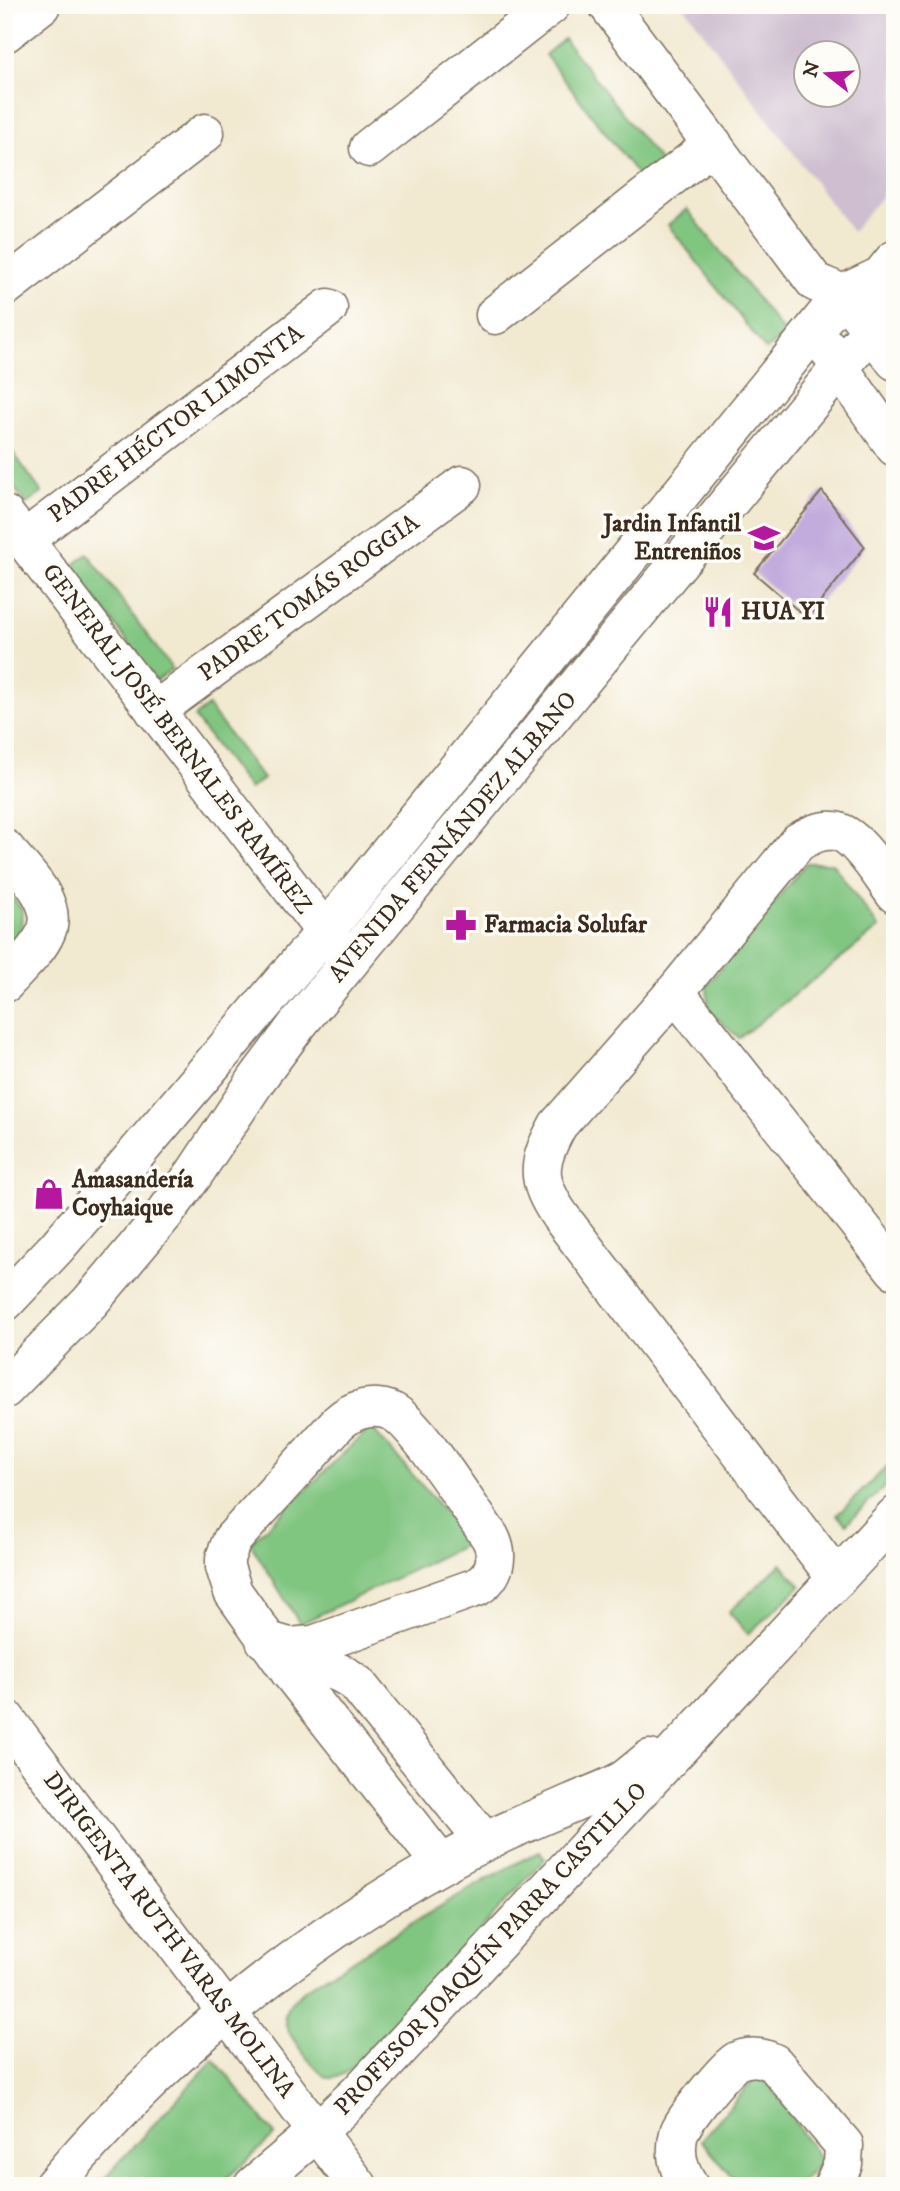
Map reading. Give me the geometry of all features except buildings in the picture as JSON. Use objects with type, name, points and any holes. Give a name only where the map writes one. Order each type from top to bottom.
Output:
[{"type":"street","points":[[5,33],[41,5]]},
{"type":"street","points":[[369,148],[551,5]]},
{"type":"street","points":[[608,5],[713,144],[829,288],[871,330],[895,361]]},
{"type":"street","points":[[5,287],[205,134]]},
{"type":"street","points":[[495,315],[713,144]]},
{"type":"street","name":"AVENIDA FERNÁNDEZ ALBANO","points":[[5,1302],[56,1248],[324,933],[816,326],[829,288],[888,267]]},
{"type":"street","name":"AVENIDA FERNÁNDEZ ALBANO","points":[[5,1389],[90,1302],[166,1212],[298,1024],[871,330],[888,267]]},
{"type":"street","name":"PADRE HÉCTOR LIMONTA","points":[[15,527],[328,308]]},
{"type":"street","points":[[816,326],[840,369],[895,447]]},
{"type":"street","name":"PADRE TOMÁS ROGGIA","points":[[155,711],[462,485]]},
{"type":"street","name":"GENERAL JOSÉ BERNALES RAMÍREZ","points":[[15,527],[324,933],[350,963]]},
{"type":"street","points":[[837,1579],[560,1216],[545,1193],[541,1167],[546,1146],[558,1125],[675,992],[798,842],[814,833],[836,831],[858,845],[895,894]]},
{"type":"street","points":[[5,849],[42,896],[48,907],[49,919],[47,931],[41,941],[5,984]]},
{"type":"street","points":[[675,992],[895,1270]]},
{"type":"street","points":[[265,1640],[289,1647],[325,1642],[477,1587],[490,1574],[495,1552],[490,1537],[411,1426],[393,1412],[376,1408],[358,1410],[347,1415],[232,1539],[225,1558],[229,1585],[265,1640],[440,1864]]},
{"type":"street","name":"PROFESOR JOAQUÍN PARRA CASTILLO","points":[[253,2186],[359,2092],[895,1516]]},
{"type":"street","points":[[357,1684],[356,1667],[360,1650],[377,1623]]},
{"type":"street","points":[[290,1672],[305,1667],[334,1669],[357,1684],[484,1841]]},
{"type":"street","name":"PROFESOR JOAQUÍN PARRA CASTILLO","points":[[53,2186],[168,2064],[226,2010],[329,1934],[440,1864],[484,1841],[624,1780],[720,1704]]},
{"type":"street","name":"DIRIGENTA RUTH VARAS MOLINA","points":[[5,1718],[358,2186]]},
{"type":"street","points":[[689,2186],[677,2159],[679,2131],[686,2118],[735,2062],[763,2057],[774,2063],[844,2146],[843,2164],[833,2186]]},
{"type":"shaded area","points":[[683,5],[895,5],[895,180],[852,232]]},
{"type":"green space","points":[[564,39],[662,164],[642,180],[545,55]]},
{"type":"green space","points":[[687,209],[785,334],[766,350],[668,225]]},
{"type":"green space","points":[[5,441],[42,493],[26,504],[5,475]]},
{"type":"green space","points":[[88,554],[172,669],[156,681],[72,566]]},
{"type":"green space","points":[[208,706],[263,779],[249,789],[194,717]]},
{"type":"green space","points":[[806,863],[832,863],[879,928],[739,1038],[708,1010],[707,985]]},
{"type":"green space","points":[[5,889],[22,909],[21,937],[5,955]]},
{"type":"green space","points":[[371,1427],[471,1542],[300,1624],[250,1543]]},
{"type":"green space","points":[[895,1459],[895,1477],[846,1524],[837,1515]]},
{"type":"green space","points":[[781,1564],[801,1586],[748,1634],[729,1612]]},
{"type":"green space","points":[[540,1851],[545,1859],[357,2064],[333,2078],[317,2070],[286,2026],[286,2012],[296,1998],[322,1978],[426,1915]]},
{"type":"green space","points":[[214,2059],[275,2135],[218,2186],[97,2186]]},
{"type":"green space","points":[[761,2071],[821,2161],[798,2186],[740,2186],[701,2140]]},
{"type":"place","name":"Jardin Infantil Entreniños","points":[[764,538]]},
{"type":"place","name":"HUA YI","points":[[718,612]]},
{"type":"place","name":"Farmacia Solufar","points":[[461,925]]},
{"type":"place","name":"Amasandería Coyhaique","points":[[49,1194]]}]
